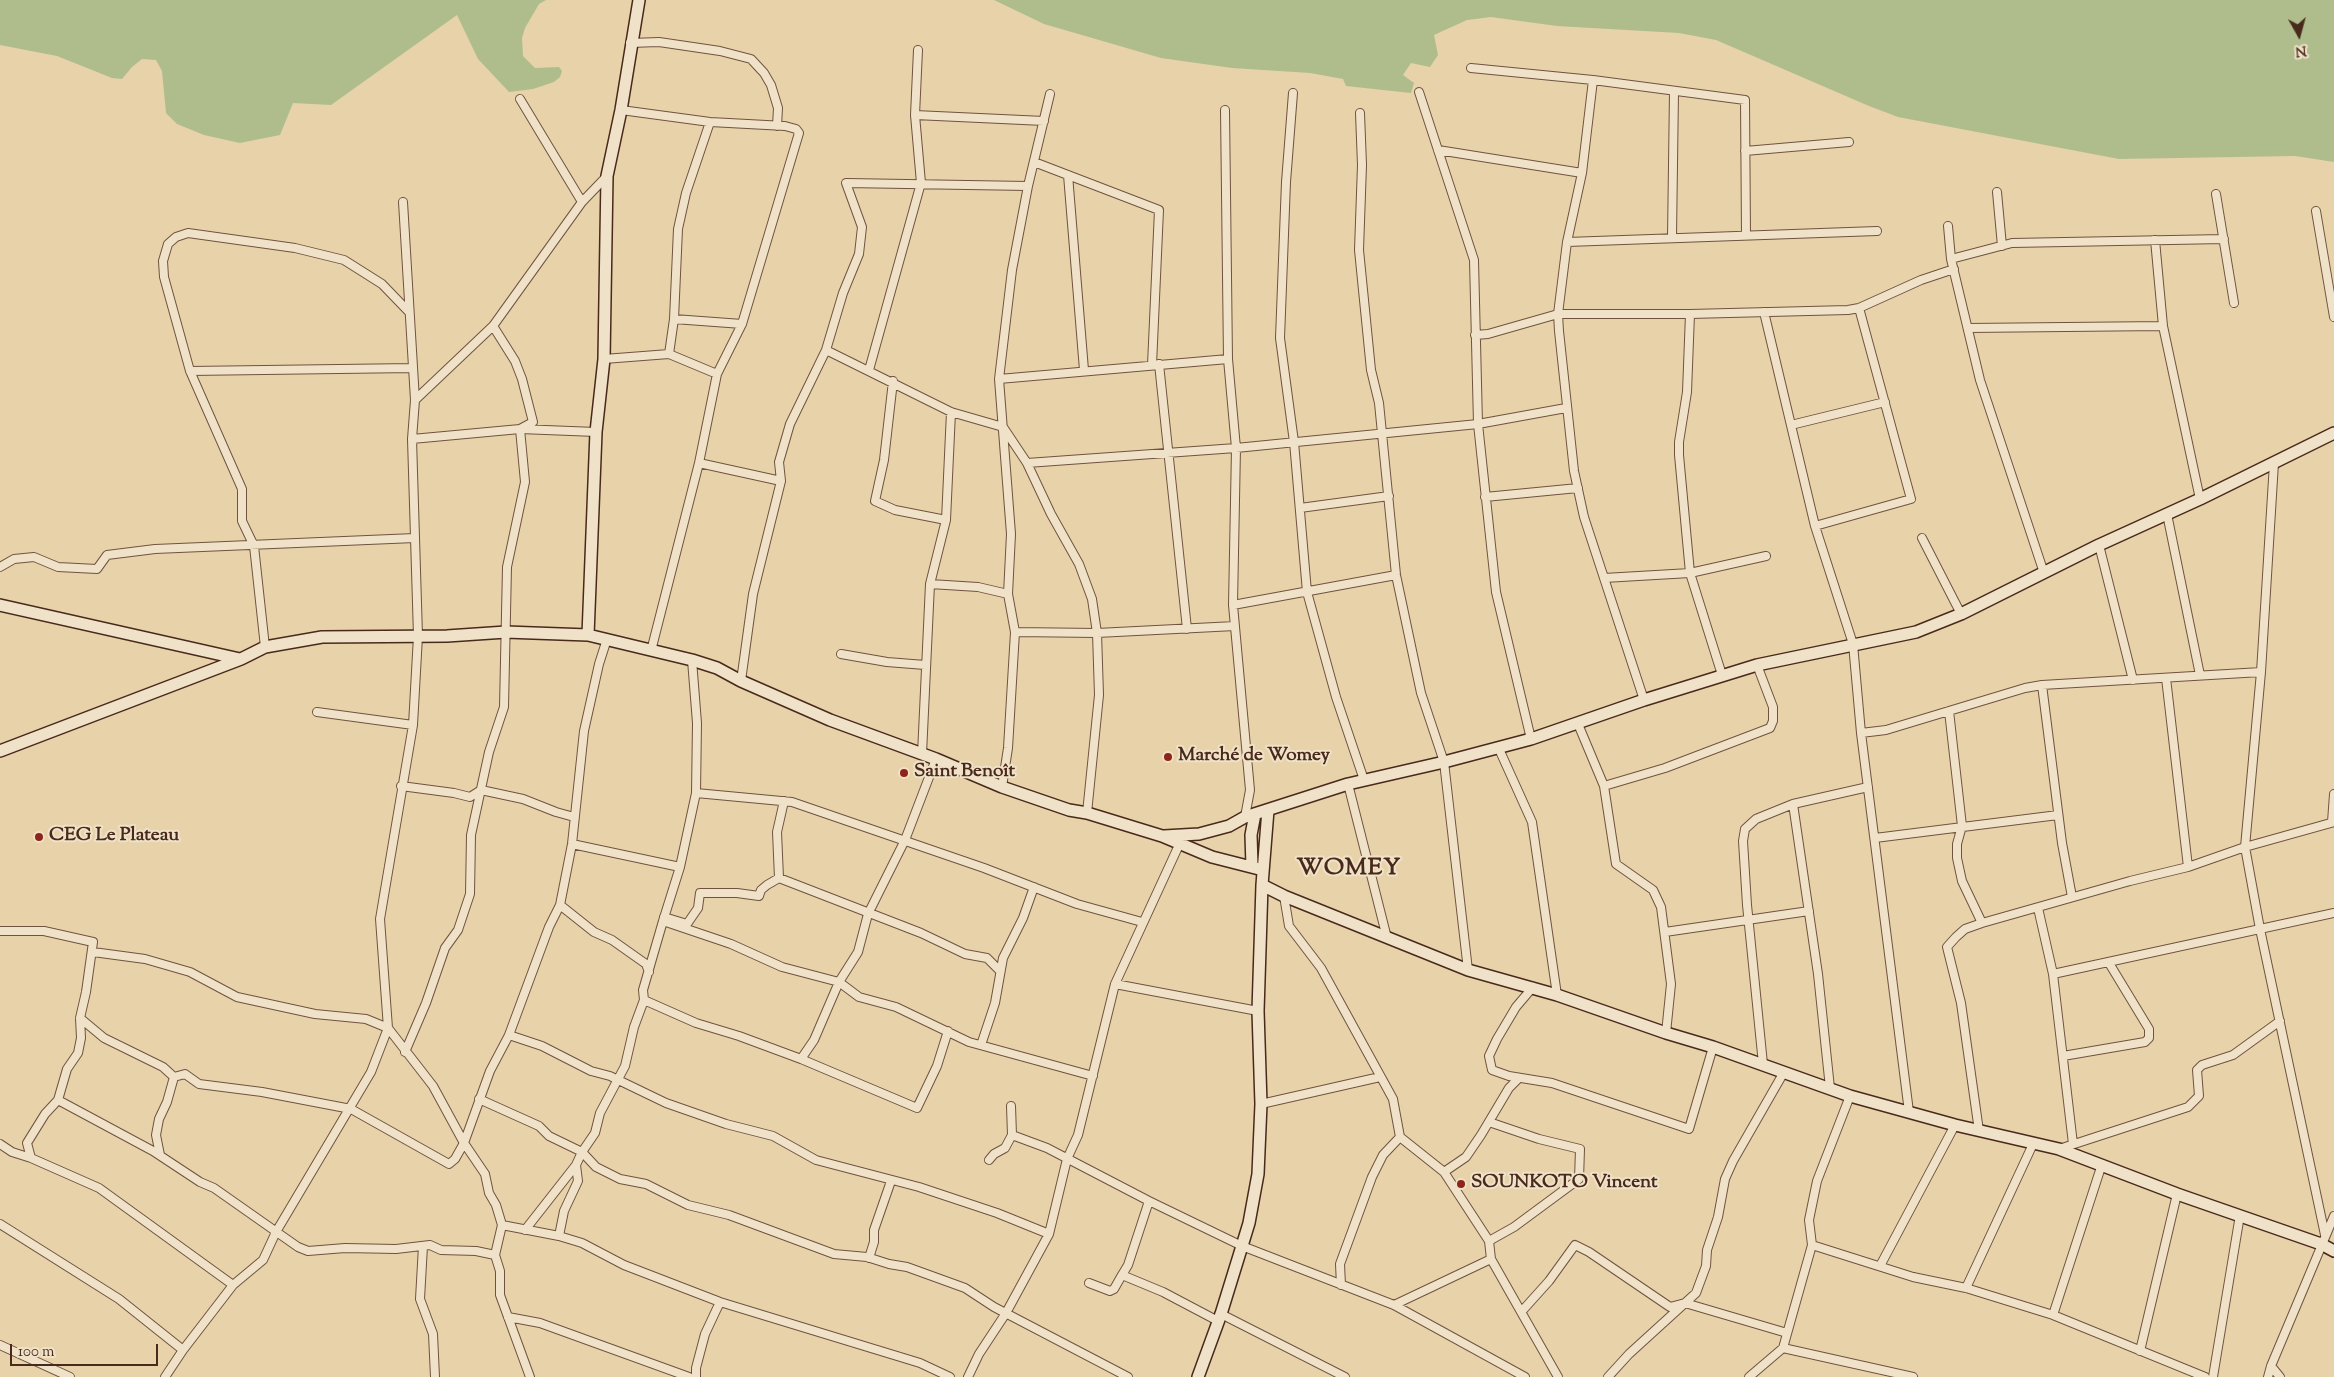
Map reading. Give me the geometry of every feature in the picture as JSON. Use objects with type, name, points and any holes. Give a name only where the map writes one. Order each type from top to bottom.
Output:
[{"type":"main road","points":[[588,635],[596,432],[604,359],[607,176],[621,110],[638,0]]},
{"type":"main road","points":[[1162,836],[1200,834],[1229,826],[1250,815],[1348,784],[1444,762],[1531,739],[1644,700],[1756,665],[1916,632],[1961,614],[2099,545],[2274,463],[2334,432]]},
{"type":"main road","points":[[0,605],[240,659]]},
{"type":"main road","points":[[0,751],[240,659],[265,647],[322,637],[418,636],[506,632],[588,635],[692,660],[717,668],[741,681],[830,720],[936,759],[1002,787],[1069,810],[1087,813],[1162,836],[1179,845],[1212,856],[1258,868]]},
{"type":"main road","points":[[1258,868],[1268,810]]},
{"type":"main road","points":[[1198,1377],[1220,1317],[1249,1223],[1258,1174],[1261,1104],[1258,1011],[1262,886],[1251,835],[1250,815]]},
{"type":"main road","points":[[1262,886],[1468,970],[1557,995],[1763,1064],[1850,1096],[1954,1125],[2059,1149],[2177,1194],[2240,1215],[2323,1239],[2334,1251]]},
{"type":"street","points":[[630,44],[659,42],[720,50],[751,59],[764,73],[771,85],[778,108],[777,126]]},
{"type":"street","points":[[869,370],[921,182],[915,115],[918,50]]},
{"type":"street","points":[[1471,68],[1593,80],[1745,100],[1746,235]]},
{"type":"street","points":[[1593,80],[1582,173],[1567,242],[1558,314],[1566,408],[1584,517],[1644,700]]},
{"type":"street","points":[[1293,92],[1286,182],[1280,338],[1294,442],[1307,592],[1336,697],[1364,780]]},
{"type":"street","points":[[1419,92],[1474,260],[1478,424],[1496,592],[1531,739]]},
{"type":"street","points":[[1672,237],[1674,92]]},
{"type":"street","points":[[1002,787],[1008,748],[1015,632],[1008,594],[1011,534],[999,378],[1012,270],[1028,186],[1050,94]]},
{"type":"street","points":[[520,99],[582,202]]},
{"type":"street","points":[[621,110],[710,122],[796,128],[799,133],[742,324],[717,374],[699,463],[651,651]]},
{"type":"street","points":[[1225,110],[1228,358],[1236,448],[1233,605],[1250,790],[1250,815]]},
{"type":"street","points":[[1360,113],[1362,165],[1359,250],[1371,370],[1377,388],[1396,575],[1421,693],[1444,762],[1468,970]]},
{"type":"street","points":[[915,115],[1044,122]]},
{"type":"street","points":[[669,354],[674,319],[678,229],[686,193],[710,122]]},
{"type":"street","points":[[1745,151],[1849,142]]},
{"type":"street","points":[[1438,150],[1582,173]]},
{"type":"street","points":[[1034,162],[1159,210],[1156,364],[1187,630]]},
{"type":"street","points":[[1068,175],[1084,370]]},
{"type":"street","points":[[415,400],[493,326],[582,202],[607,176]]},
{"type":"street","points":[[741,681],[753,594],[780,481],[779,462],[790,424],[826,350],[843,293],[859,254],[862,239],[858,215],[846,183],[921,182],[1028,186]]},
{"type":"street","points":[[1996,192],[2002,246]]},
{"type":"street","points":[[2216,194],[2234,304]]},
{"type":"street","points":[[165,1377],[183,1350],[233,1285],[263,1260],[276,1232],[351,1109],[371,1072],[388,1028],[380,919],[412,725],[418,636],[412,439],[415,400],[402,202]]},
{"type":"street","points":[[2316,210],[2331,270],[2334,317]]},
{"type":"street","points":[[1948,226],[1951,259],[1980,380],[2044,573]]},
{"type":"street","points":[[1567,242],[1877,231]]},
{"type":"street","points":[[265,647],[254,546],[242,521],[242,489],[190,372],[164,278],[163,261],[168,244],[176,237],[188,233],[295,248],[344,260],[382,284],[409,312]]},
{"type":"street","points":[[1951,259],[2002,246],[2030,242],[2224,239]]},
{"type":"street","points":[[2155,240],[2163,326],[2200,499]]},
{"type":"street","points":[[1475,335],[1488,334],[1558,314],[1690,314],[1859,308],[1915,282],[1954,269]]},
{"type":"street","points":[[1815,526],[1911,499],[1859,308]]},
{"type":"street","points":[[1764,312],[1815,526],[1853,644],[1861,734],[1909,1112]]},
{"type":"street","points":[[1690,314],[1687,392],[1679,442],[1690,573],[1722,675]]},
{"type":"street","points":[[674,319],[742,324]]},
{"type":"street","points":[[493,326],[515,361],[522,379],[533,422],[520,429]]},
{"type":"street","points":[[1968,328],[2163,326]]},
{"type":"street","points":[[826,350],[893,381],[951,412],[1004,427],[1027,463],[1079,564],[1092,598],[1097,633],[1099,694],[1087,813]]},
{"type":"street","points":[[604,359],[669,354],[717,374]]},
{"type":"street","points":[[999,378],[1228,358]]},
{"type":"street","points":[[190,372],[413,368]]},
{"type":"street","points":[[893,381],[884,460],[875,501],[895,510],[946,520]]},
{"type":"street","points":[[1791,425],[1885,402]]},
{"type":"street","points":[[1027,463],[1236,448],[1382,432],[1478,424],[1566,408]]},
{"type":"street","points":[[922,754],[930,584],[946,520],[951,412]]},
{"type":"street","points":[[405,1052],[426,1003],[445,948],[458,930],[470,894],[471,835],[489,752],[504,707],[507,567],[525,482],[520,429]]},
{"type":"street","points":[[412,439],[520,429],[596,432]]},
{"type":"street","points":[[699,463],[780,481]]},
{"type":"street","points":[[2274,463],[2261,672],[2245,847],[2323,1239]]},
{"type":"street","points":[[1485,497],[1578,488]]},
{"type":"street","points":[[1300,508],[1389,496]]},
{"type":"street","points":[[2167,514],[2200,675]]},
{"type":"street","points":[[0,567],[14,559],[34,556],[58,567],[97,568],[107,555],[155,548],[254,546],[415,538]]},
{"type":"street","points":[[1922,538],[1961,614]]},
{"type":"street","points":[[2099,545],[2133,680]]},
{"type":"street","points":[[1604,578],[1690,573],[1766,556]]},
{"type":"street","points":[[1233,605],[1396,575]]},
{"type":"street","points":[[930,584],[978,587],[1008,594]]},
{"type":"street","points":[[1015,632],[1097,633],[1187,630],[1235,626]]},
{"type":"street","points":[[174,1077],[185,1074],[199,1084],[262,1092],[351,1109],[449,1164],[455,1159],[464,1143],[490,1071],[509,1035],[548,927],[560,906],[572,844],[584,731],[599,664],[607,639]]},
{"type":"street","points":[[841,654],[886,662],[925,665]]},
{"type":"street","points":[[525,1230],[576,1165],[595,1133],[600,1113],[625,1066],[634,1027],[644,1000],[643,990],[680,867],[696,793],[697,723],[692,660]]},
{"type":"street","points":[[1604,786],[1665,768],[1770,728],[1773,721],[1773,707],[1756,665]]},
{"type":"street","points":[[1861,734],[1886,730],[2025,688],[2042,685],[2261,672]]},
{"type":"street","points":[[2166,678],[2188,867]]},
{"type":"street","points":[[2042,685],[2058,815],[2072,896]]},
{"type":"street","points":[[1949,711],[1962,826],[1957,844],[1956,858],[1962,881],[1982,923]]},
{"type":"street","points":[[316,712],[412,725]]},
{"type":"street","points":[[1578,724],[1604,786],[1616,864],[1653,890],[1661,907],[1671,984],[1666,1033]]},
{"type":"street","points":[[1499,748],[1532,822],[1557,995]]},
{"type":"street","points":[[801,1060],[814,1040],[839,982],[858,952],[868,914],[905,840],[936,759]]},
{"type":"street","points":[[1348,784],[1387,938]]},
{"type":"street","points":[[401,786],[470,797],[481,790],[523,799],[574,817]]},
{"type":"street","points":[[1763,1064],[1742,841],[1745,828],[1756,819],[1793,804],[1868,787]]},
{"type":"street","points":[[696,793],[792,802],[905,840],[1077,904],[1142,922]]},
{"type":"street","points":[[1980,1131],[1961,1002],[1947,947],[1965,930],[1982,923],[2038,908],[2072,896],[2188,867],[2245,847],[2333,822],[2334,794]]},
{"type":"street","points":[[779,878],[777,832],[784,801]]},
{"type":"street","points":[[1793,804],[1809,911],[1830,1088]]},
{"type":"street","points":[[1875,838],[2058,815]]},
{"type":"street","points":[[572,844],[680,867]]},
{"type":"street","points":[[968,1377],[979,1354],[1006,1313],[1049,1234],[1067,1159],[1078,1135],[1115,984],[1179,845]]},
{"type":"street","points":[[779,878],[921,933],[965,954],[987,958],[999,970]]},
{"type":"street","points":[[663,919],[687,924],[698,908],[700,893],[737,893],[759,896],[761,890],[779,878]]},
{"type":"street","points":[[981,1045],[995,1003],[999,970],[1007,947],[1023,918],[1034,887]]},
{"type":"street","points":[[1284,896],[1290,926],[1322,968],[1392,1099],[1400,1137],[1444,1172],[1489,1241],[1491,1259],[1558,1377]]},
{"type":"street","points":[[560,906],[594,932],[612,940],[646,964],[648,972]]},
{"type":"street","points":[[2038,908],[2053,974],[2073,1144]]},
{"type":"street","points":[[1665,932],[1809,911]]},
{"type":"street","points":[[2053,974],[2334,913]]},
{"type":"street","points":[[663,919],[674,926],[731,944],[782,967],[839,982],[859,997],[896,1007],[969,1042],[1093,1076]]},
{"type":"street","points":[[0,931],[44,931],[93,942],[93,952],[80,1018],[81,1038],[78,1053],[66,1069],[58,1100],[45,1114],[27,1143],[31,1158]]},
{"type":"street","points":[[93,952],[145,959],[190,972],[238,997],[315,1014],[366,1019],[388,1028],[433,1086],[464,1143],[485,1174],[489,1193],[496,1205],[502,1225],[495,1255],[500,1271],[500,1295],[530,1377]]},
{"type":"street","points":[[2063,1056],[2145,1042],[2149,1038],[2149,1029],[2109,963]]},
{"type":"street","points":[[1115,984],[1258,1011]]},
{"type":"street","points":[[1532,987],[1516,1007],[1489,1056],[1492,1070],[1519,1078],[1552,1082],[1689,1130],[1713,1047]]},
{"type":"street","points":[[644,1000],[696,1023],[739,1036],[917,1108],[937,1066],[948,1031]]},
{"type":"street","points":[[80,1018],[104,1038],[163,1067],[174,1077]]},
{"type":"street","points":[[2059,1149],[2188,1107],[2199,1096],[2197,1070],[2202,1065],[2233,1055],[2280,1021]]},
{"type":"street","points":[[509,1035],[542,1046],[591,1071],[618,1080],[666,1103],[726,1124],[773,1136],[816,1160],[919,1187],[996,1213],[1049,1234]]},
{"type":"street","points":[[1608,1377],[1629,1354],[1696,1292],[1706,1266],[1725,1179],[1733,1161],[1784,1072]]},
{"type":"street","points":[[160,1155],[156,1135],[159,1119],[167,1102],[174,1077]]},
{"type":"street","points":[[1261,1104],[1380,1078]]},
{"type":"street","points":[[1444,1172],[1466,1156],[1509,1088],[1519,1078]]},
{"type":"street","points":[[1749,1377],[1782,1348],[1812,1245],[1809,1220],[1817,1181],[1850,1096]]},
{"type":"street","points":[[479,1099],[540,1126],[549,1136],[582,1152],[596,1167],[620,1179],[646,1184],[688,1204],[729,1215],[834,1254],[869,1258],[908,1267],[966,1288],[1006,1313],[1128,1377]]},
{"type":"street","points":[[58,1100],[160,1155],[200,1182],[214,1188],[298,1247],[308,1251],[328,1248],[396,1249],[430,1245],[441,1250],[476,1251],[495,1255]]},
{"type":"street","points":[[989,1160],[994,1154],[1006,1148],[1012,1135],[1011,1106]]},
{"type":"street","points":[[1489,1122],[1539,1139],[1580,1149],[1579,1179],[1514,1227],[1489,1241]]},
{"type":"street","points":[[1880,1266],[1954,1125]]},
{"type":"street","points":[[1012,1135],[1047,1148],[1148,1201],[1242,1246],[1394,1305],[1525,1377]]},
{"type":"street","points":[[1341,1285],[1340,1264],[1372,1177],[1384,1155],[1400,1137]]},
{"type":"street","points":[[0,1144],[12,1152],[31,1158],[99,1188],[233,1285]]},
{"type":"street","points":[[1966,1288],[2033,1144]]},
{"type":"street","points":[[2054,1315],[2102,1164]]},
{"type":"street","points":[[559,1236],[564,1211],[578,1181],[576,1165]]},
{"type":"street","points":[[869,1258],[874,1242],[874,1230],[892,1181]]},
{"type":"street","points":[[2140,1351],[2177,1194]]},
{"type":"street","points":[[1089,1283],[1110,1291],[1114,1289],[1128,1265],[1148,1201]]},
{"type":"street","points":[[2213,1377],[2240,1215]]},
{"type":"street","points":[[2268,1377],[2334,1216]]},
{"type":"street","points":[[0,1224],[119,1299],[183,1350]]},
{"type":"street","points":[[502,1225],[559,1236],[582,1243],[624,1265],[720,1302],[920,1363],[950,1377]]},
{"type":"street","points":[[1812,1245],[1913,1277],[1966,1288],[2054,1315],[2205,1377]]},
{"type":"street","points":[[423,1246],[420,1298],[433,1334],[435,1377]]},
{"type":"street","points":[[1522,1311],[1549,1281],[1575,1246],[1589,1252],[1670,1307],[1686,1303],[1787,1334]]},
{"type":"street","points":[[1394,1305],[1491,1259]]},
{"type":"street","points":[[1122,1275],[1220,1317],[1345,1377]]},
{"type":"street","points":[[696,1377],[696,1368],[705,1334],[720,1302]]},
{"type":"street","points":[[508,1317],[540,1322],[689,1377]]},
{"type":"street","points":[[0,1345],[61,1375],[70,1377]]},
{"type":"street","points":[[1782,1348],[1913,1377]]},
{"type":"street","points":[[2271,1366],[2280,1377]]},
{"type":"green space","points":[[0,0],[546,0],[539,4],[525,28],[522,38],[523,56],[535,68],[559,67],[562,71],[560,77],[554,82],[533,89],[509,92],[478,59],[457,15],[331,105],[293,103],[280,135],[240,143],[204,135],[177,124],[166,113],[162,71],[156,60],[142,59],[122,79],[112,78],[57,56],[0,45]]},
{"type":"green space","points":[[994,0],[2334,0],[2334,162],[2295,156],[2119,159],[1898,117],[1716,40],[1679,33],[1557,26],[1491,17],[1467,20],[1434,35],[1438,55],[1430,67],[1411,63],[1403,75],[1414,83],[1411,93],[1346,86],[1343,79],[1310,73],[1232,68],[1161,58],[1044,24]]},
{"type":"place","name":"Marché de Womey","points":[[1168,757]]},
{"type":"place","name":"Saint Benoît","points":[[904,773]]},
{"type":"place","name":"CEG Le Plateau","points":[[39,837]]},
{"type":"place","name":"SOUNKOTO Vincent","points":[[1461,1184]]},
{"type":"district","name":"WOMEY","points":[[1349,870]]}]
